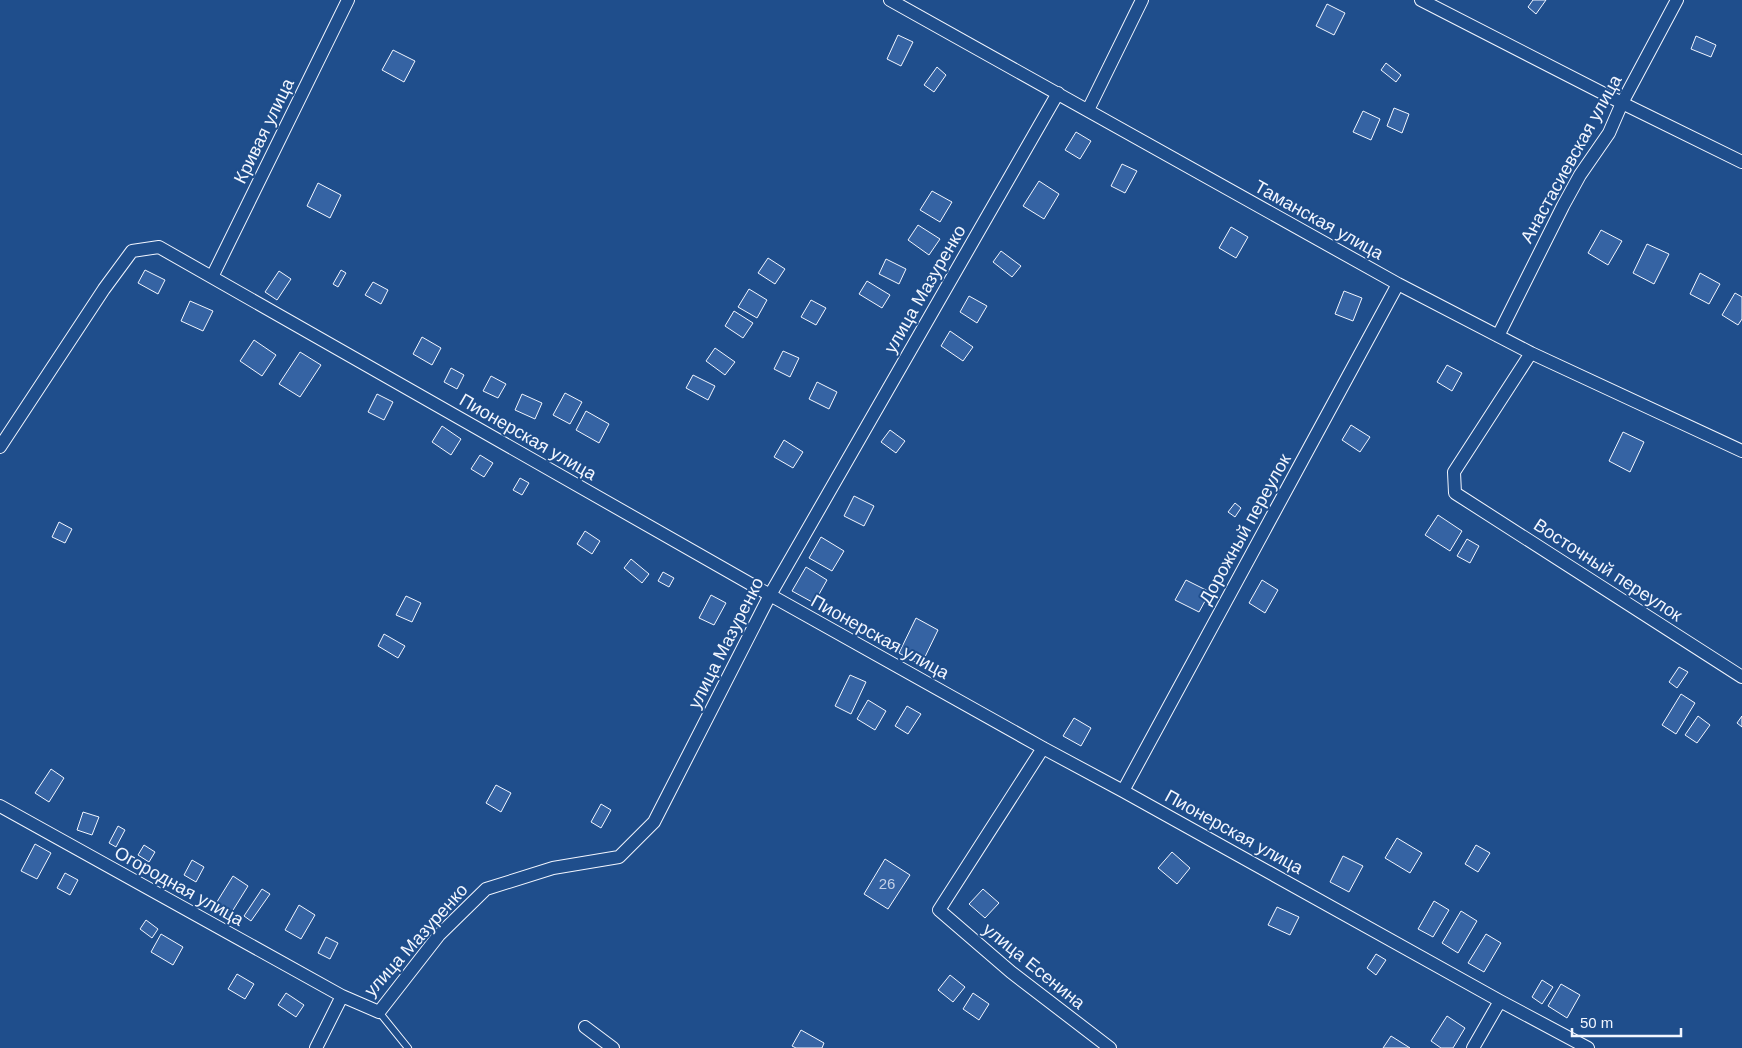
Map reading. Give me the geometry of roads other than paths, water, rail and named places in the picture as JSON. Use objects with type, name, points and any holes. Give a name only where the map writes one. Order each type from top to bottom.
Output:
[{"type":"street","name":"Кривая улица","points":[[212,277],[348,0]]},
{"type":"street","name":"Таманская улица","points":[[890,0],[1398,284],[1531,353],[1742,451]]},
{"type":"street","points":[[1088,110],[1142,0]]},
{"type":"street","points":[[1421,0],[1742,162]]},
{"type":"street","name":"Анастасиевская улица","points":[[1498,336],[1563,206],[1580,175],[1608,134],[1622,103],[1677,0]]},
{"type":"street","name":"улица Мазуренко","points":[[316,1048],[342,996],[379,1012],[439,935],[486,888],[553,868],[619,857],[654,822],[770,595],[1058,93]]},
{"type":"street","name":"Пионерская улица","points":[[0,447],[104,289],[132,251],[159,246],[770,595],[1043,748],[1123,790],[1500,1001],[1588,1048]]},
{"type":"street","name":"Дорожный переулок","points":[[1123,790],[1398,284]]},
{"type":"street","name":"Восточный переулок","points":[[1531,353],[1454,472],[1455,493],[1742,677]]},
{"type":"street","name":"улица Есенина","points":[[1043,748],[939,910],[1010,972],[1110,1048]]},
{"type":"street","name":"Огородная улица","points":[[0,806],[342,996]]},
{"type":"street","points":[[1473,1048],[1500,1001]]},
{"type":"street","points":[[584,1027],[613,1048]]},
{"type":"lane","points":[[379,1012],[408,1048]]}]
